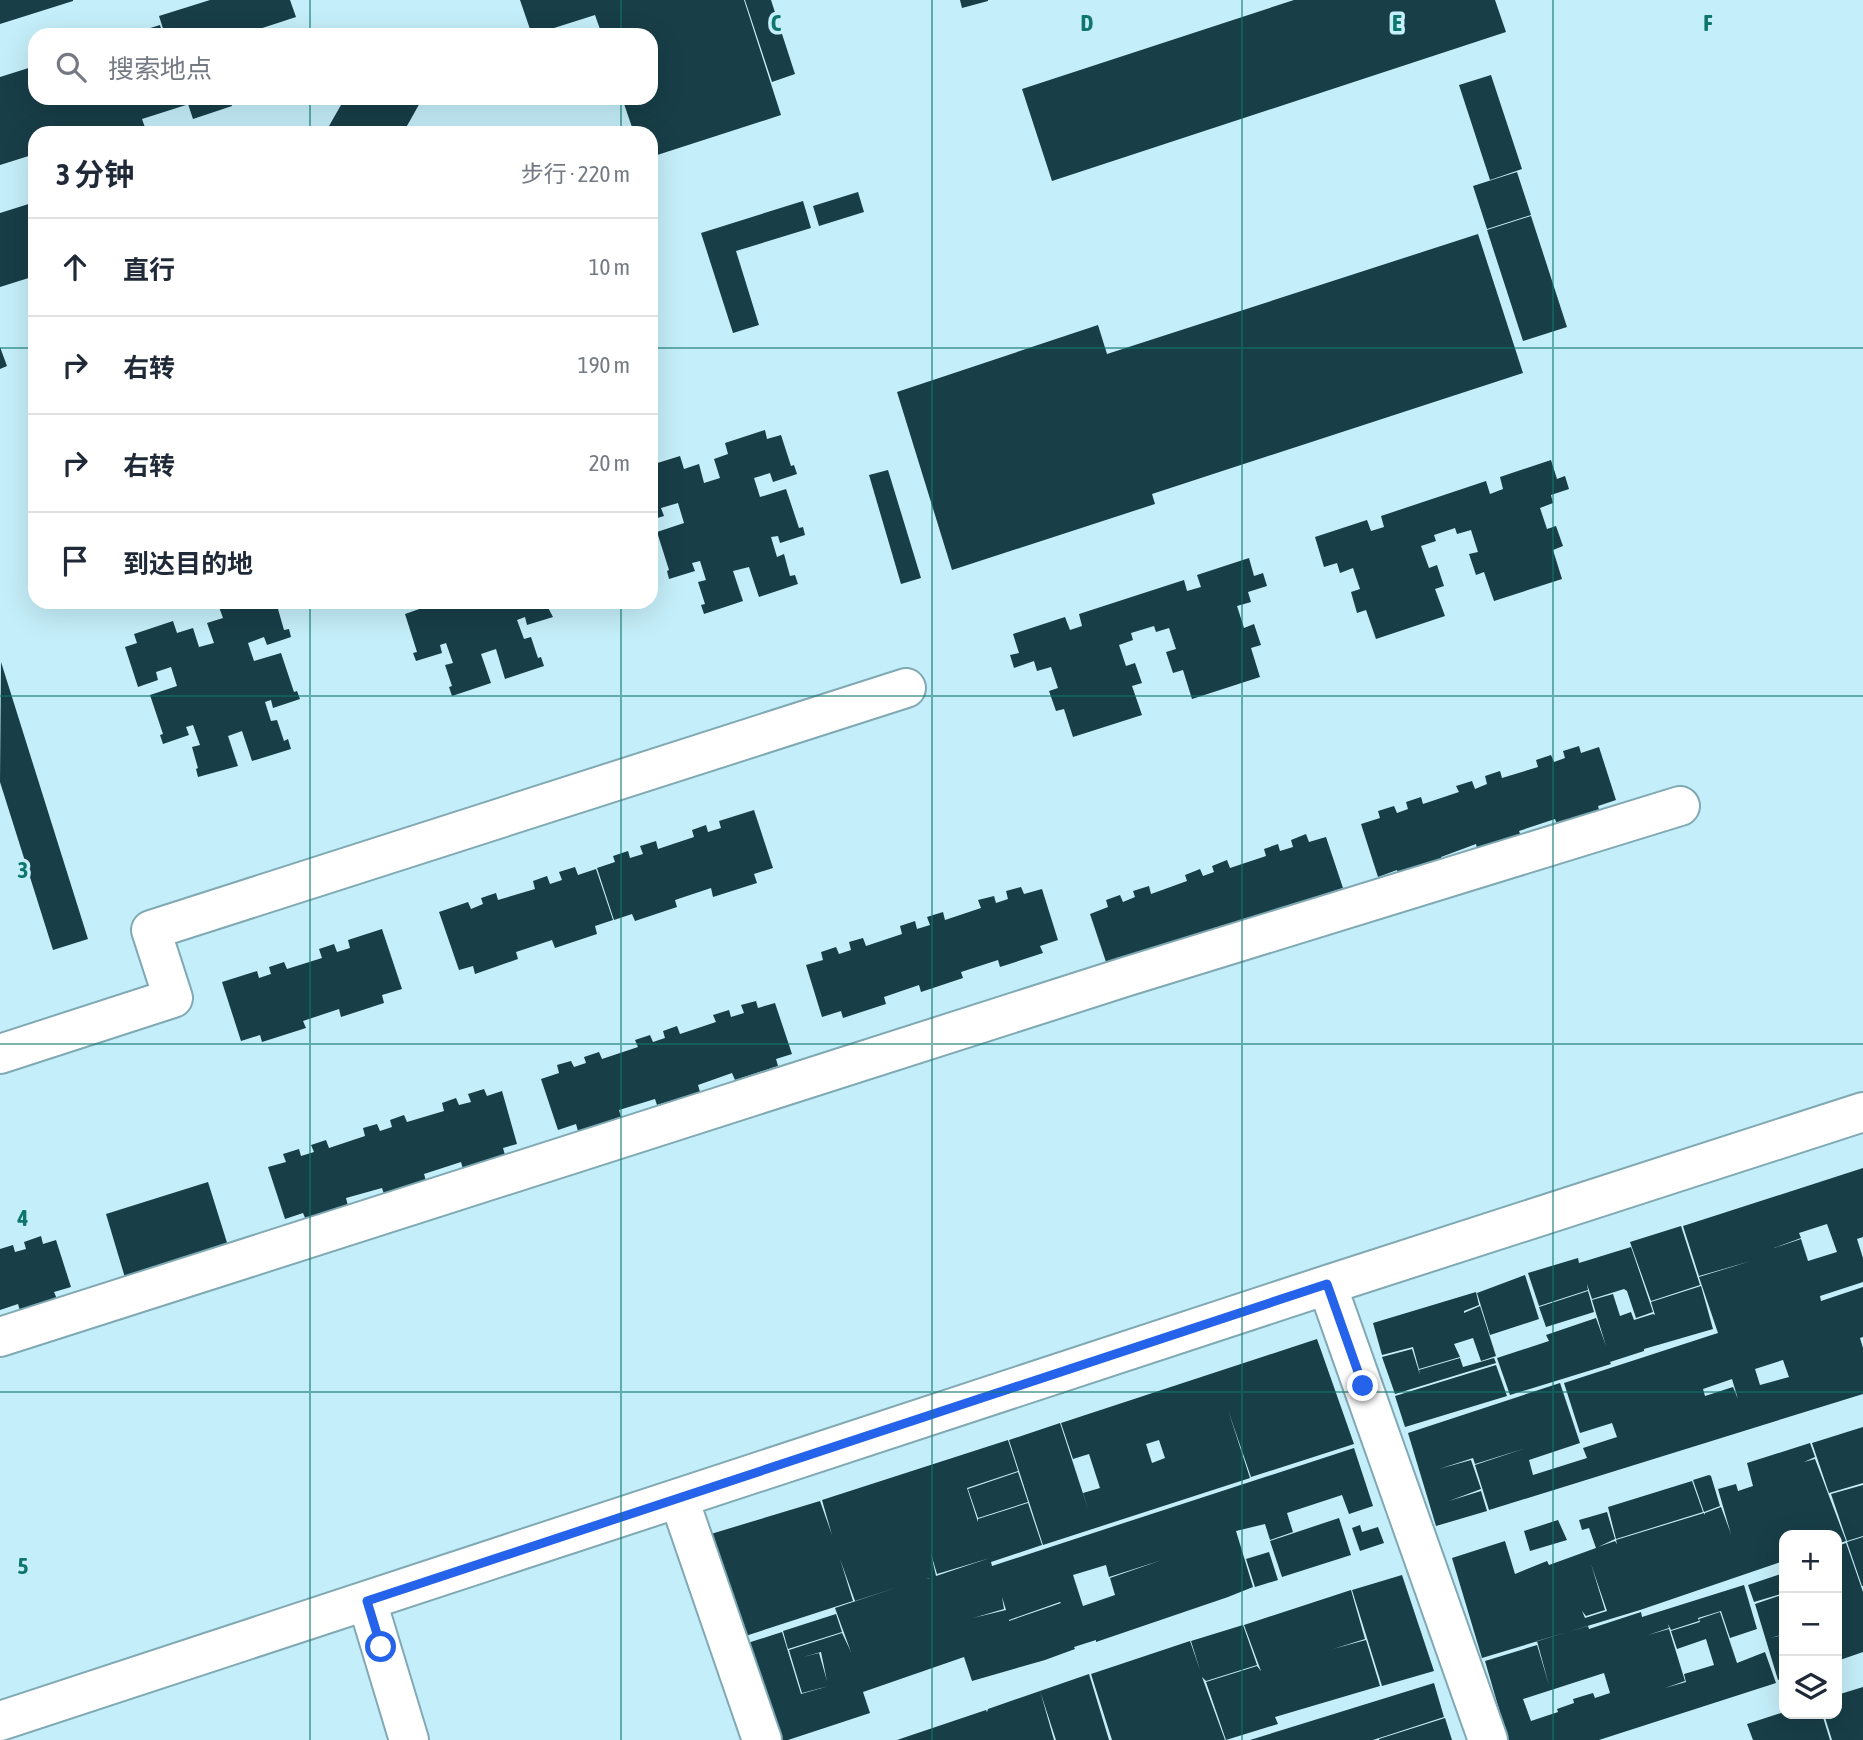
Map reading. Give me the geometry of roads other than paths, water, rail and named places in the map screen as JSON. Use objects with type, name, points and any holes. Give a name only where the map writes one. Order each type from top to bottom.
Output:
[{"type":"street","points":[[0,1054],[173,998],[151,930],[906,688]]},
{"type":"street","points":[[0,1337],[1111,981],[1680,806]]},
{"type":"street","points":[[0,1721],[1327,1284],[1863,1112]]},
{"type":"street","points":[[1327,1284],[1488,1740]]},
{"type":"street","points":[[679,1499],[762,1740]]},
{"type":"street","points":[[367,1601],[409,1740]]}]
